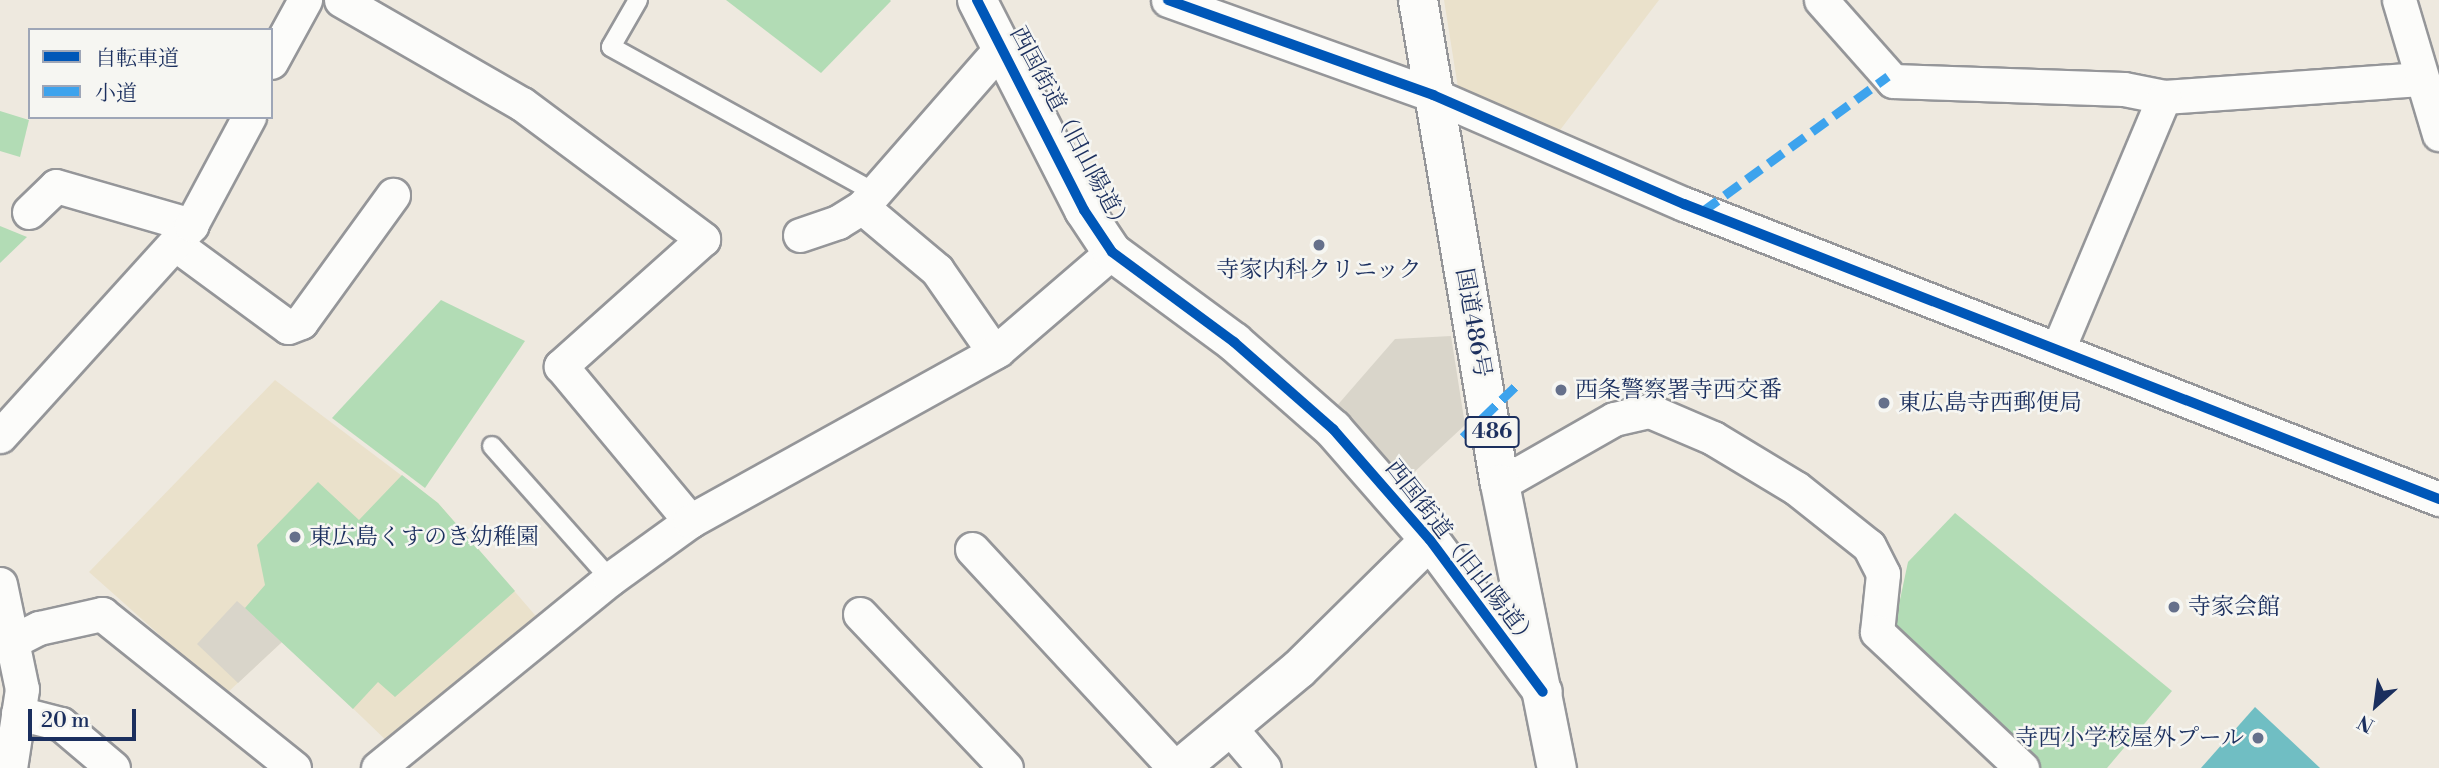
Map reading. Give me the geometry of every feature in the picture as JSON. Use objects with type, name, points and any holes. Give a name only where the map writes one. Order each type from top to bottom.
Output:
[{"type":"main road","name":"西国街道（旧山陽道）","points":[[977,0],[1084,210],[1112,252],[1234,342],[1333,429],[1430,540],[1543,692]]},
{"type":"main road","name":"国道486号","points":[[1418,0],[1500,484],[1557,768]]},
{"type":"main road","points":[[1178,768],[1299,669],[1430,540]]},
{"type":"street","points":[[273,58],[305,0]]},
{"type":"street","points":[[341,0],[522,104],[703,239],[561,366],[690,521]]},
{"type":"street","points":[[1168,0],[1433,95],[1684,204],[2439,499]]},
{"type":"street","points":[[1821,0],[1893,81],[2123,89],[2164,97],[2420,79]]},
{"type":"street","points":[[2399,0],[2420,79],[2439,134]]},
{"type":"street","points":[[800,235],[838,222],[868,199],[1001,48]]},
{"type":"street","points":[[2058,349],[2164,97]]},
{"type":"street","points":[[2,428],[183,234],[247,119]]},
{"type":"street","points":[[29,212],[56,186],[183,234],[288,327],[301,322],[393,195]]},
{"type":"street","points":[[868,199],[937,270],[994,352]]},
{"type":"street","points":[[378,768],[610,579],[690,521],[994,352],[1112,252]]},
{"type":"street","points":[[1500,484],[1614,419],[1650,411],[1713,438],[1796,488],[1869,546],[1883,574],[1877,632],[2022,768]]},
{"type":"street","points":[[972,549],[1178,768]]},
{"type":"street","points":[[0,584],[22,689],[10,768]]},
{"type":"street","points":[[13,641],[39,628],[102,614],[294,768]]},
{"type":"street","points":[[860,614],[1006,768]]},
{"type":"street","points":[[18,713],[61,724],[113,768]]},
{"type":"street","points":[[1230,728],[1264,768]]},
{"type":"lane","points":[[638,0],[611,47],[868,199]]},
{"type":"lane","points":[[492,446],[610,579]]},
{"type":"shaded area","points":[[1444,0],[1659,0],[1557,134],[1459,94]]},
{"type":"shaded area","points":[[1451,336],[1465,425],[1396,489],[1328,416],[1395,339]]},
{"type":"shaded area","name":"東広島くすのき幼稚園","points":[[275,380],[438,503],[541,622],[392,746],[283,641],[226,694],[89,572]]},
{"type":"shaded area","points":[[237,601],[283,641],[238,683],[197,644]]},
{"type":"green space","points":[[726,0],[890,0],[891,1],[821,73]]},
{"type":"green space","points":[[0,111],[29,120],[20,157],[0,151]]},
{"type":"green space","points":[[0,226],[27,237],[0,263]]},
{"type":"green space","points":[[441,300],[525,341],[425,488],[332,418]]},
{"type":"green space","points":[[402,475],[438,503],[515,591],[395,697],[378,682],[353,709],[245,608],[265,585],[257,545],[318,482],[359,520]]},
{"type":"green space","points":[[1955,513],[2172,691],[2107,768],[2041,768],[1894,628],[1908,562]]},
{"type":"water","name":"寺西小学校屋外プール","points":[[2255,707],[2320,768],[2201,768]]},
{"type":"marked path","points":[[1703,211],[1888,76]]},
{"type":"marked path","points":[[1463,437],[1519,383]]},
{"type":"cycle path","points":[[977,0],[1084,210],[1112,252],[1234,342],[1333,429],[1430,540],[1543,692]]},
{"type":"cycle path","points":[[1168,0],[1433,95],[1684,204],[2439,499]]},
{"type":"place","name":"寺家内科クリニック","points":[[1319,245]]},
{"type":"place","name":"西条警察署寺西交番","points":[[1561,390]]},
{"type":"place","name":"東広島寺西郵便局","points":[[1884,403]]},
{"type":"place","name":"東広島くすのき幼稚園","points":[[295,537]]},
{"type":"place","name":"寺家会館","points":[[2174,607]]},
{"type":"place","name":"寺西小学校屋外プール","points":[[2258,738]]}]
